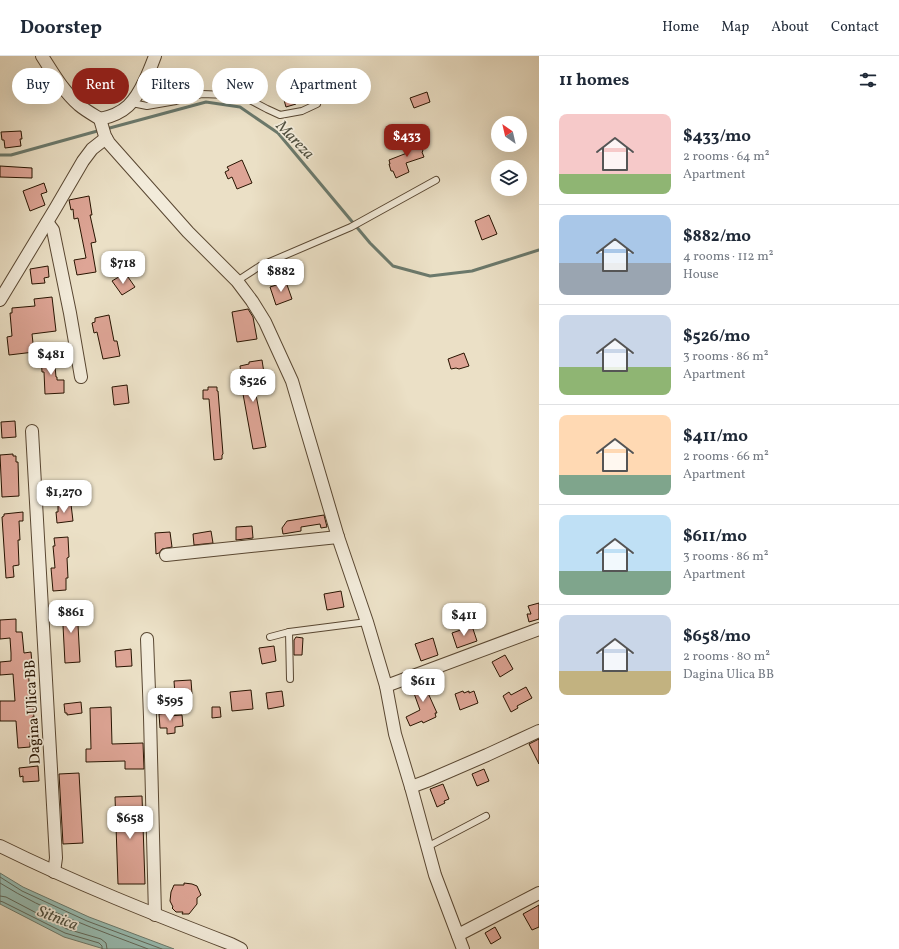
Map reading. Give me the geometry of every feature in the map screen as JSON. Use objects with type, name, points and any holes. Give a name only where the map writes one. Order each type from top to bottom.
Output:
[{"type":"street","points":[[42,56],[68,94],[103,130],[188,232],[237,281],[265,322],[292,381],[338,537],[367,622],[386,686],[395,734],[435,874],[463,949]]},
{"type":"street","points":[[0,300],[87,155],[95,146],[103,130],[106,118],[125,109],[132,102],[143,86],[155,56]]},
{"type":"street","points":[[47,223],[53,230],[81,377]]},
{"type":"street","name":"Dagina Ulica BB","points":[[32,431],[56,858],[54,872]]},
{"type":"street","points":[[166,555],[338,537]]},
{"type":"street","points":[[386,686],[539,629]]},
{"type":"street","points":[[147,639],[155,915]]},
{"type":"street","points":[[411,787],[539,731]]},
{"type":"street","points":[[0,846],[54,872],[155,915],[241,949]]},
{"type":"street","points":[[458,935],[539,893]]},
{"type":"lane","points":[[132,102],[147,106],[176,101],[202,94],[228,95],[248,99],[280,114],[302,111],[317,104]]},
{"type":"lane","points":[[237,281],[260,266],[359,223],[436,180]]},
{"type":"lane","points":[[270,637],[289,632],[367,622]]},
{"type":"lane","points":[[289,632],[290,679]]},
{"type":"lane","points":[[427,847],[486,816]]},
{"type":"water","name":"Sitnica","points":[[0,873],[23,887],[89,917],[174,949],[104,949],[64,937],[0,904]]},
{"type":"building","points":[[427,92],[430,102],[414,108],[410,98]]},
{"type":"building","points":[[285,104],[296,104],[286,107]]},
{"type":"building","points":[[21,131],[21,146],[5,148],[1,132]]},
{"type":"building","points":[[419,138],[424,157],[406,163],[409,172],[396,178],[393,171],[391,171],[389,160],[407,153],[403,143]]},
{"type":"building","points":[[242,160],[252,183],[237,189],[232,177],[228,179],[225,172],[229,170],[227,167]]},
{"type":"building","points":[[0,166],[32,168],[32,178],[0,177]]},
{"type":"building","points":[[44,183],[47,192],[41,194],[45,205],[30,211],[23,191]]},
{"type":"building","points":[[89,196],[92,215],[90,215],[96,242],[91,243],[96,272],[77,275],[74,260],[86,258],[78,218],[74,219],[73,209],[71,210],[69,200]]},
{"type":"building","points":[[489,215],[497,234],[482,240],[475,221]]},
{"type":"building","points":[[48,266],[49,277],[44,278],[45,283],[32,284],[30,269]]},
{"type":"building","points":[[122,275],[125,279],[128,277],[135,287],[122,295],[112,281]]},
{"type":"building","points":[[286,282],[292,299],[276,305],[270,287]]},
{"type":"building","points":[[52,297],[56,331],[32,334],[34,352],[9,355],[7,337],[12,336],[10,313],[12,313],[12,308],[35,306],[34,299]]},
{"type":"building","points":[[248,309],[253,317],[257,339],[237,342],[232,312]]},
{"type":"building","points":[[109,315],[114,341],[117,341],[120,356],[103,359],[97,332],[94,333],[92,323],[95,322],[95,318]]},
{"type":"building","points":[[464,353],[469,366],[459,369],[451,369],[448,359]]},
{"type":"building","points":[[54,355],[56,377],[57,380],[64,380],[64,393],[45,394],[44,372],[42,372],[41,356]]},
{"type":"building","points":[[262,360],[264,373],[252,374],[266,447],[253,449],[241,383],[240,366],[249,364],[249,362]]},
{"type":"building","points":[[127,385],[129,403],[114,405],[112,387]]},
{"type":"building","points":[[208,387],[217,387],[218,391],[223,454],[222,459],[214,460],[209,399],[203,399],[203,390],[208,390]]},
{"type":"building","points":[[15,421],[16,437],[2,438],[1,422]]},
{"type":"building","points":[[13,454],[13,456],[16,456],[16,462],[18,462],[19,496],[2,497],[0,455]]},
{"type":"building","points":[[71,504],[73,521],[57,523],[56,512],[58,512],[58,505]]},
{"type":"building","points":[[23,512],[23,521],[19,521],[19,565],[13,566],[14,577],[6,578],[2,517],[4,514]]},
{"type":"building","points":[[324,515],[327,527],[321,528],[320,524],[301,527],[301,531],[283,534],[282,528],[287,521]]},
{"type":"building","points":[[252,526],[253,538],[236,540],[236,527]]},
{"type":"building","points":[[211,531],[213,543],[194,545],[193,534]]},
{"type":"building","points":[[170,532],[172,547],[162,549],[156,554],[155,533]]},
{"type":"building","points":[[68,537],[69,557],[67,558],[68,578],[66,578],[66,590],[53,591],[51,568],[55,568],[53,546],[55,546],[54,538]]},
{"type":"building","points":[[341,591],[344,607],[327,610],[324,594]]},
{"type":"building","points":[[539,603],[539,619],[529,622],[527,614],[531,614],[528,606]]},
{"type":"building","points":[[79,606],[80,625],[78,625],[80,662],[65,663],[62,607]]},
{"type":"building","points":[[16,619],[16,632],[22,632],[24,653],[31,652],[32,664],[28,664],[30,699],[32,699],[34,717],[32,717],[33,741],[30,742],[30,747],[18,748],[16,721],[0,721],[0,701],[15,701],[13,674],[0,675],[0,662],[11,661],[11,653],[10,638],[0,639],[0,620]]},
{"type":"building","points":[[472,626],[477,641],[457,648],[452,633]]},
{"type":"building","points":[[296,637],[303,638],[302,655],[294,655],[294,640]]},
{"type":"building","points":[[433,638],[438,655],[421,661],[415,644]]},
{"type":"building","points":[[274,646],[276,661],[262,664],[259,648]]},
{"type":"building","points":[[131,649],[132,666],[116,667],[115,651]]},
{"type":"building","points":[[505,655],[513,669],[500,677],[492,662]]},
{"type":"building","points":[[432,678],[436,690],[428,693],[437,713],[435,713],[436,717],[423,723],[422,721],[410,726],[406,717],[420,710],[411,685]]},
{"type":"building","points":[[191,680],[192,694],[175,695],[174,681]]},
{"type":"building","points":[[526,687],[532,698],[517,706],[518,708],[511,712],[503,696],[509,692],[511,695]]},
{"type":"building","points":[[251,690],[253,709],[232,711],[230,692]]},
{"type":"building","points":[[282,691],[284,706],[268,709],[266,693]]},
{"type":"building","points":[[463,691],[464,693],[469,691],[469,693],[474,691],[478,703],[460,710],[455,694]]},
{"type":"building","points":[[81,702],[82,713],[67,715],[67,713],[65,713],[64,704]]},
{"type":"building","points":[[111,707],[112,744],[143,743],[144,769],[125,769],[125,761],[86,762],[86,749],[91,749],[90,708]]},
{"type":"building","points":[[212,707],[220,707],[221,717],[212,718]]},
{"type":"building","points":[[169,713],[169,716],[182,715],[183,726],[175,727],[175,733],[167,734],[167,728],[160,728],[159,714]]},
{"type":"building","points":[[539,739],[539,764],[529,744]]},
{"type":"building","points":[[38,766],[39,781],[23,782],[23,776],[20,777],[19,768]]},
{"type":"building","points":[[484,769],[489,781],[477,786],[472,774]]},
{"type":"building","points":[[79,773],[83,843],[63,844],[59,774]]},
{"type":"building","points":[[443,784],[449,799],[437,807],[430,789]]},
{"type":"building","points":[[142,796],[145,884],[118,884],[115,797]]},
{"type":"building","points":[[184,883],[197,886],[201,895],[197,898],[197,904],[189,914],[176,912],[172,908],[173,907],[170,901],[171,892],[174,885],[184,885]]},
{"type":"building","points":[[539,905],[539,927],[532,930],[523,914]]},
{"type":"building","points":[[495,927],[501,938],[491,944],[485,933]]},
{"type":"waterway","name":"Mareza","points":[[106,129],[206,102],[240,107],[278,133],[370,243],[393,266],[430,276],[472,271],[539,250]]},
{"type":"waterway","name":"Mareza","points":[[0,155],[11,155],[101,130]]}]
